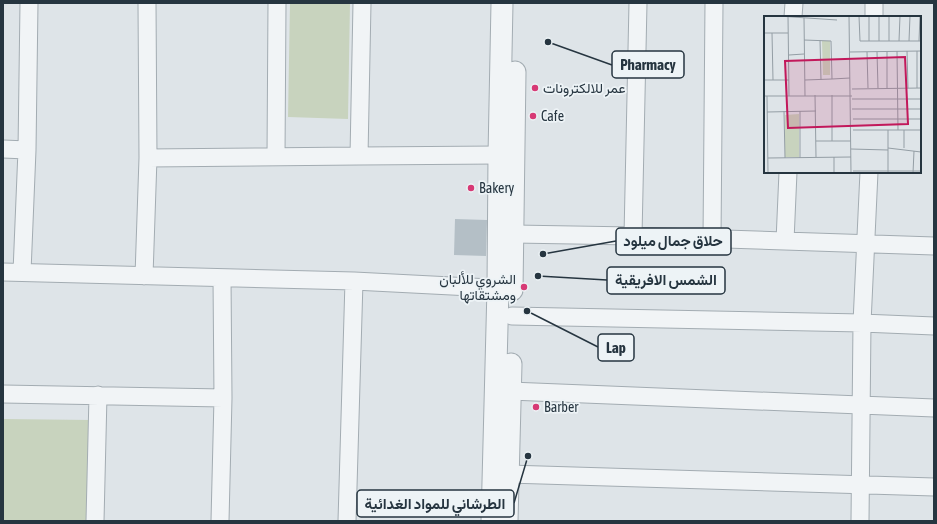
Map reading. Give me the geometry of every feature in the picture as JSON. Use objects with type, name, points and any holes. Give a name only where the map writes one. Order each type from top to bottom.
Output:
[{"type":"street","points":[[22,272],[27,150],[28,3]]},
{"type":"street","points":[[144,276],[148,158],[147,3]]},
{"type":"street","points":[[276,156],[277,3]]},
{"type":"street","points":[[359,156],[362,3]]},
{"type":"street","points":[[492,521],[505,289],[499,155],[502,3]]},
{"type":"street","points":[[507,521],[512,316],[505,289],[514,234],[515,3]]},
{"type":"street","points":[[633,236],[638,3]]},
{"type":"street","points":[[712,239],[714,3]]},
{"type":"street","points":[[794,3],[794,16]]},
{"type":"street","points":[[874,3],[874,16]]},
{"type":"street","points":[[3,150],[27,150]]},
{"type":"street","points":[[148,158],[499,155]]},
{"type":"street","points":[[785,241],[788,173]]},
{"type":"street","points":[[860,521],[862,323],[869,173]]},
{"type":"street","points":[[514,234],[633,236],[934,246]]},
{"type":"street","points":[[3,272],[354,281],[505,289]]},
{"type":"street","points":[[220,521],[223,398],[222,278]]},
{"type":"street","points":[[348,521],[354,281]]},
{"type":"street","points":[[512,316],[862,323],[934,326]]},
{"type":"street","points":[[510,391],[934,408]]},
{"type":"street","points":[[3,394],[223,398]]},
{"type":"street","points":[[95,521],[98,395]]},
{"type":"street","points":[[508,474],[934,487]]},
{"type":"green space","points":[[290,3],[350,3],[348,119],[288,117]]},
{"type":"green space","points":[[3,419],[92,420],[88,521],[3,521]]},
{"type":"building","points":[[455,219],[487,220],[486,256],[454,255]]},
{"type":"place","name":"Pharmacy","points":[[548,42]]},
{"type":"place","name":"عمر للالكترونات","points":[[535,88]]},
{"type":"place","name":"Cafe","points":[[533,116]]},
{"type":"place","name":"Bakery","points":[[471,188]]},
{"type":"place","name":"حلاق جمال ميلود","points":[[543,254]]},
{"type":"place","name":"الشمس الافريقية","points":[[538,276]]},
{"type":"place","name":"الشروي للألبان ومشتقاتها","points":[[524,287]]},
{"type":"place","name":"Lap","points":[[527,311]]},
{"type":"place","name":"Barber","points":[[536,407]]},
{"type":"place","name":"الطرشاني للمواد الغدائية","points":[[528,456]]}]
